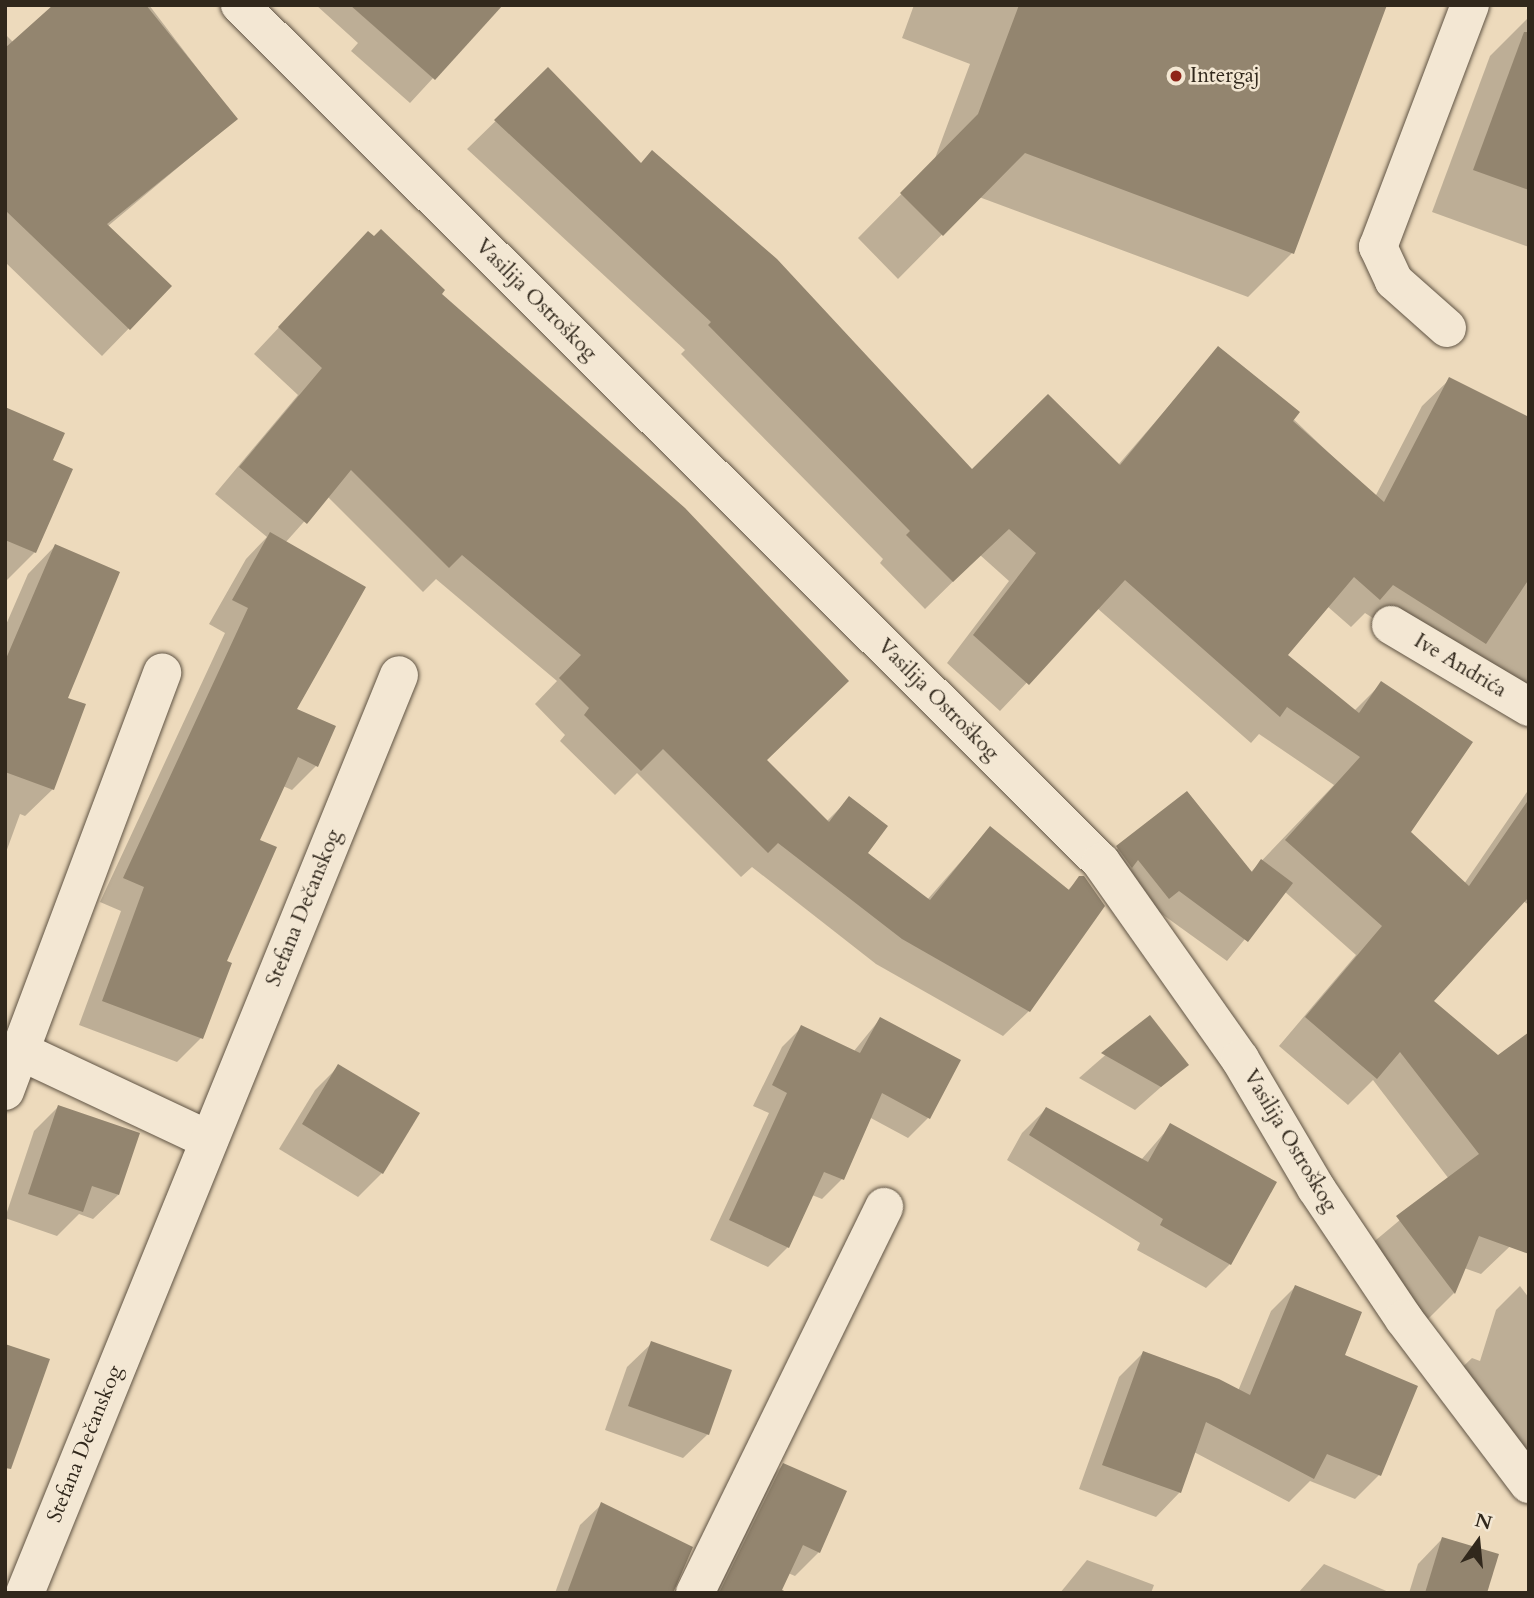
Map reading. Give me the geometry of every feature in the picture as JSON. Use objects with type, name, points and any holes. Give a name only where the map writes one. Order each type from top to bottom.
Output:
[{"type":"street","name":"Vasilija Ostroškog","points":[[240,5],[1101,862],[1240,1059],[1317,1188],[1404,1319],[1529,1484]]},
{"type":"street","points":[[1447,328],[1394,281],[1378,247],[1469,5]]},
{"type":"street","name":"Ive Andrića","points":[[1391,625],[1529,707]]},
{"type":"street","points":[[5,1091],[162,673]]},
{"type":"street","name":"Stefana Dečanskog","points":[[24,1593],[400,675]]},
{"type":"street","points":[[20,1051],[209,1140]]},
{"type":"street","points":[[695,1593],[884,1207]]},
{"type":"building","points":[[53,5],[146,5],[238,119],[107,224],[172,286],[130,330],[5,210],[5,48]]},
{"type":"building","points":[[350,5],[503,5],[435,80]]},
{"type":"building","name":"Intergaj","points":[[1019,5],[1387,5],[1294,254],[1025,153],[943,236],[900,193],[978,114]]},
{"type":"building","points":[[1524,32],[1529,32],[1529,190],[1473,170]]},
{"type":"building","points":[[548,67],[641,163],[652,150],[777,259],[972,469],[1048,394],[1120,465],[1218,346],[1300,412],[1293,421],[1384,502],[1449,377],[1529,417],[1529,579],[1486,644],[1393,585],[1380,600],[1354,577],[1288,655],[1359,713],[1381,681],[1473,742],[1411,832],[1469,886],[1529,799],[1529,897],[1434,1001],[1498,1055],[1529,1032],[1529,1254],[1479,1236],[1455,1294],[1396,1216],[1479,1154],[1400,1052],[1377,1079],[1305,1017],[1382,926],[1285,840],[1360,757],[1287,707],[1280,717],[1125,580],[1029,685],[973,635],[1036,553],[1009,529],[953,582],[906,535],[910,531],[708,325],[711,322],[494,120]]},
{"type":"building","points":[[381,229],[445,290],[442,294],[685,508],[849,681],[767,760],[829,822],[849,796],[888,826],[868,853],[930,900],[990,826],[1069,890],[1079,876],[1084,876],[1105,906],[1030,1012],[902,939],[778,843],[768,853],[663,749],[641,771],[584,715],[589,708],[559,678],[581,655],[462,555],[449,568],[351,470],[307,524],[239,467],[322,368],[278,327],[368,231],[374,236]]},
{"type":"building","points":[[5,407],[65,433],[53,460],[73,469],[36,553],[5,540]]},
{"type":"building","points":[[270,532],[366,587],[297,709],[336,726],[318,767],[298,757],[260,840],[277,847],[227,961],[232,963],[203,1039],[102,1001],[144,887],[123,878],[248,608],[232,600]]},
{"type":"building","points":[[55,544],[120,572],[68,698],[86,704],[54,790],[5,772],[5,661]]},
{"type":"building","points":[[1187,791],[1252,872],[1261,859],[1293,883],[1248,942],[1179,891],[1169,899],[1138,860],[1132,868],[1116,846]]},
{"type":"building","points":[[1150,1015],[1189,1065],[1161,1087],[1101,1053]]},
{"type":"building","points":[[880,1017],[961,1060],[930,1119],[882,1093],[844,1180],[824,1172],[789,1248],[729,1220],[787,1093],[772,1085],[801,1025],[860,1053]]},
{"type":"building","points":[[338,1064],[420,1113],[383,1174],[302,1124]]},
{"type":"building","points":[[58,1105],[140,1133],[119,1195],[92,1186],[83,1212],[28,1194]]},
{"type":"building","points":[[1046,1107],[1148,1162],[1170,1123],[1277,1182],[1231,1265],[1160,1225],[1163,1219],[1029,1135]]},
{"type":"building","points":[[1295,1285],[1362,1312],[1345,1355],[1418,1386],[1381,1476],[1327,1454],[1314,1479],[1206,1422],[1181,1493],[1102,1465],[1143,1351],[1219,1379],[1250,1395]]},
{"type":"building","points":[[651,1341],[732,1370],[709,1435],[628,1406]]},
{"type":"building","points":[[5,1344],[50,1359],[11,1469],[5,1468]]},
{"type":"building","points":[[783,1463],[847,1491],[820,1553],[803,1545],[782,1590],[789,1593],[719,1593]]},
{"type":"building","points":[[601,1502],[693,1547],[673,1593],[567,1593]]},
{"type":"building","points":[[1442,1537],[1499,1554],[1487,1593],[1425,1593]]},
{"type":"place","name":"Intergaj","points":[[1176,76]]}]
